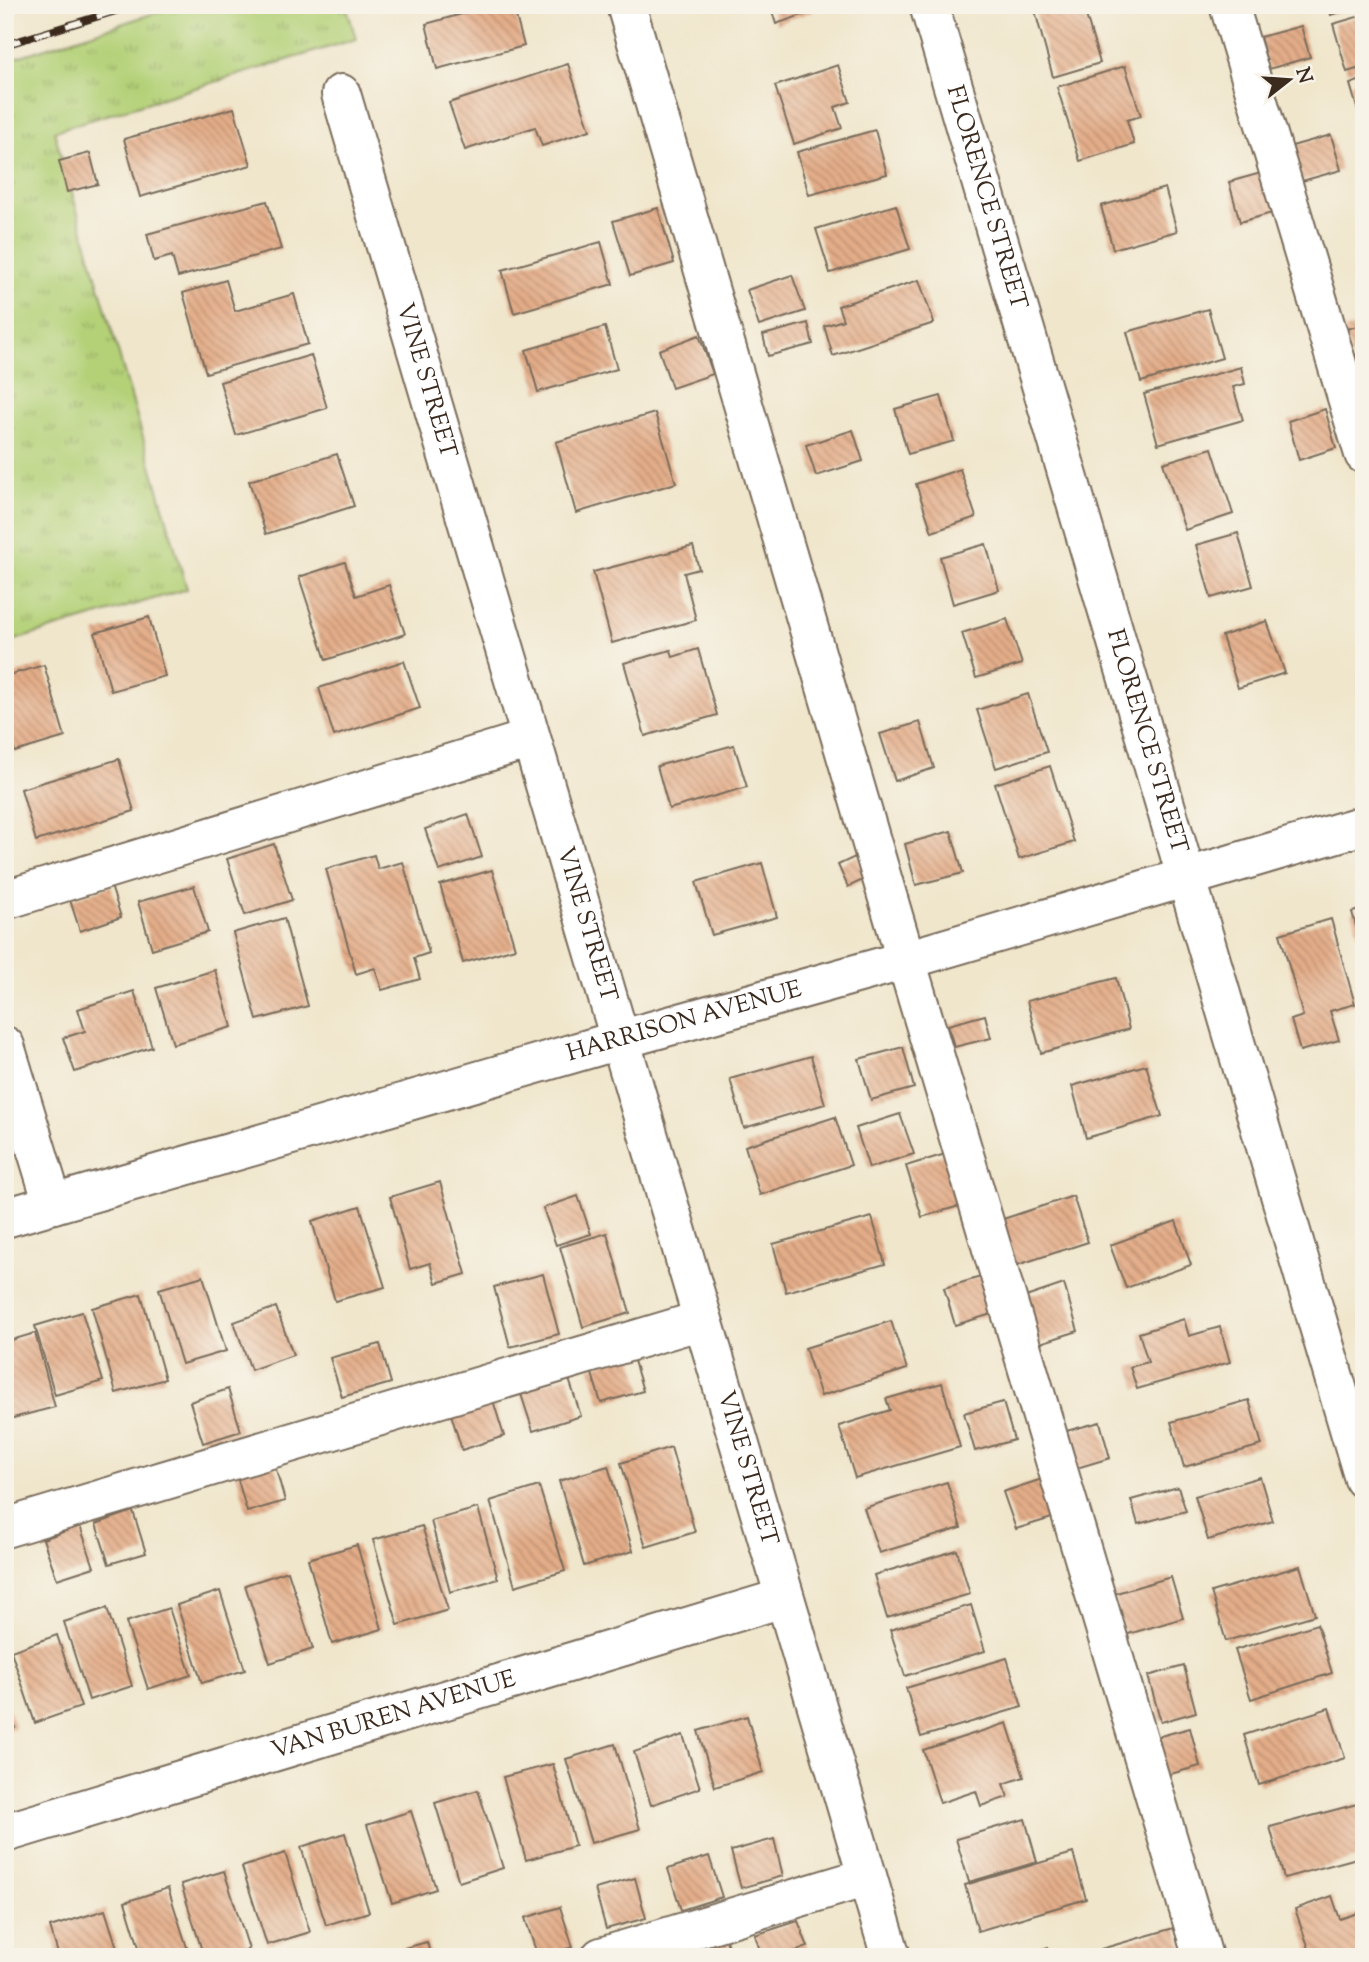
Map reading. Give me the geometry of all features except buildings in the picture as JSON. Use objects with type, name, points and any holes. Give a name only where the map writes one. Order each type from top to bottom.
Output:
[{"type":"street","points":[[626,5],[906,960],[1203,1957]]},
{"type":"street","name":"FLORENCE STREET","points":[[929,5],[1364,1479]]},
{"type":"street","points":[[1229,5],[1364,454]]},
{"type":"street","name":"VINE STREET","points":[[341,94],[891,1957]]},
{"type":"street","points":[[5,900],[530,739]]},
{"type":"street","name":"HARRISON AVENUE","points":[[5,1218],[906,960],[1364,825]]},
{"type":"street","points":[[5,1046],[53,1204]]},
{"type":"street","points":[[5,1528],[702,1320]]},
{"type":"street","name":"VAN BUREN AVENUE","points":[[5,1833],[783,1598]]},
{"type":"street","points":[[601,1957],[866,1877]]},
{"type":"green space","points":[[180,5],[346,5],[356,39],[54,131],[187,589],[5,643],[5,61]]},
{"type":"railway","points":[[5,45],[135,5]]}]
